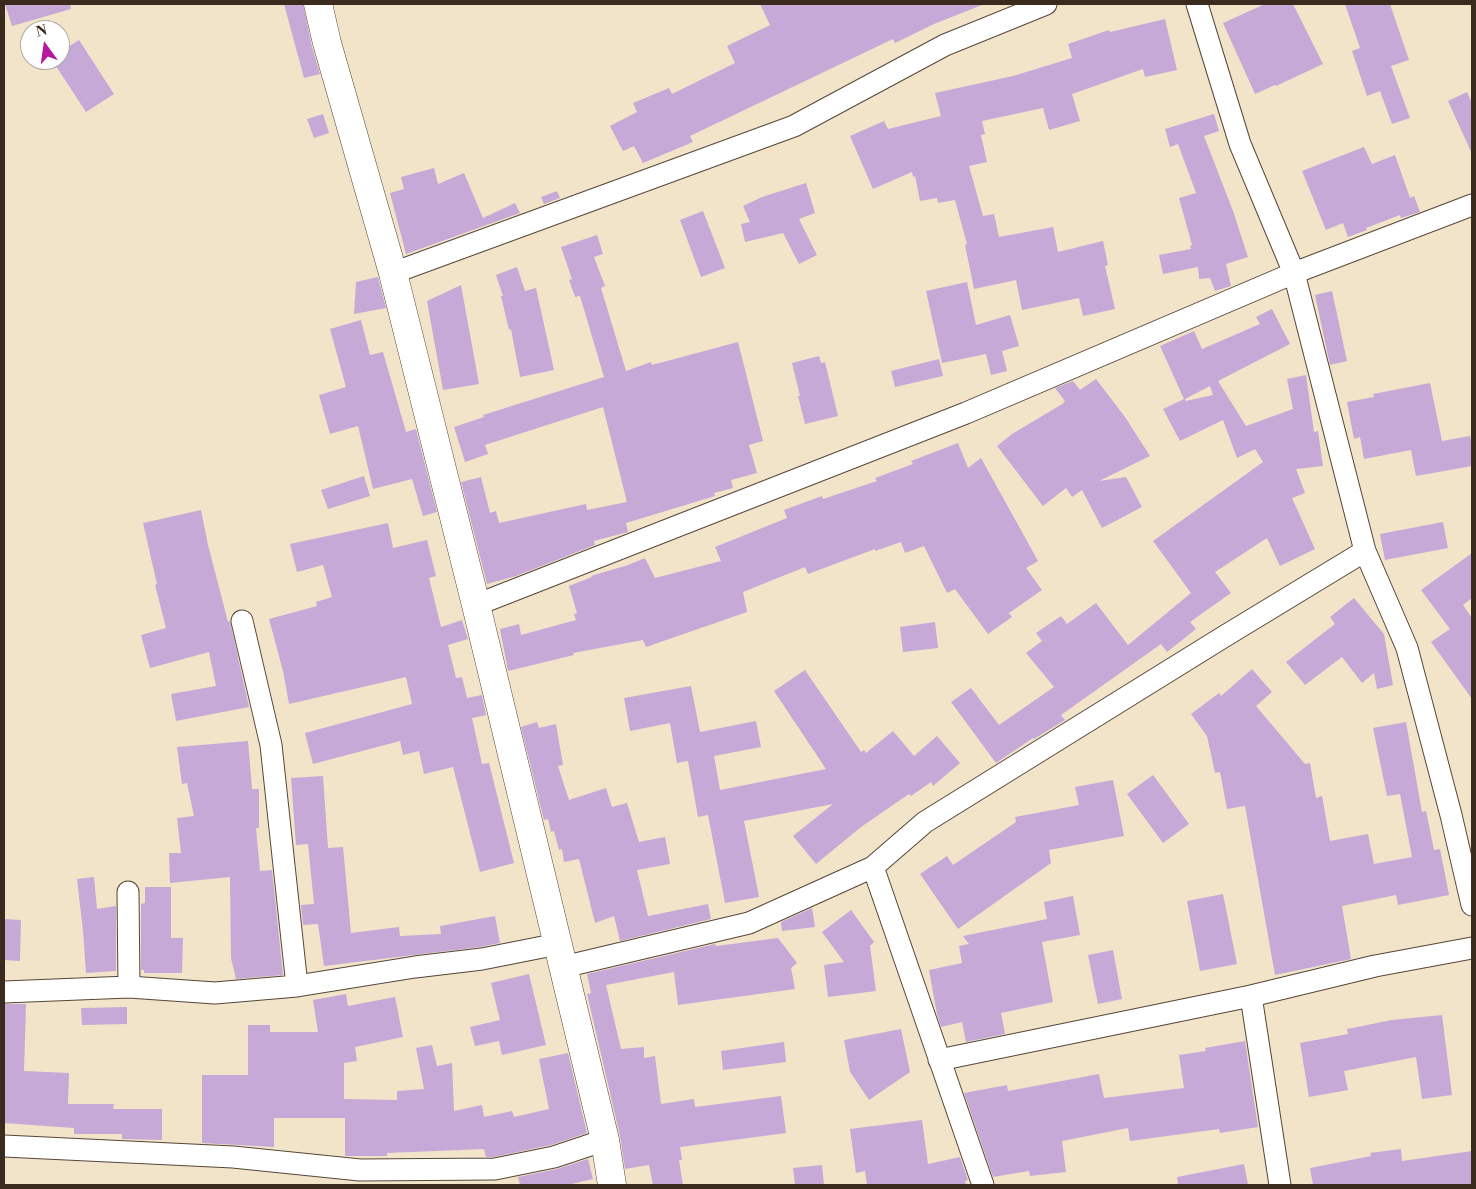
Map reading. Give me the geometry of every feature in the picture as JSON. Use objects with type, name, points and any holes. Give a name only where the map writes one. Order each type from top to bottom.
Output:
[{"type":"street","points":[[318,4],[327,43],[393,273],[476,605],[605,1140],[612,1185]]},
{"type":"street","points":[[393,273],[794,126],[945,46],[1046,4]]},
{"type":"street","points":[[1196,4],[1240,144],[1294,274],[1365,551],[1407,648],[1451,815],[1472,905]]},
{"type":"street","points":[[476,605],[966,413],[1294,274],[1472,205]]},
{"type":"street","points":[[4,992],[128,987],[215,993],[297,986],[482,960],[560,955],[750,923],[873,867],[925,822],[1365,551]]},
{"type":"street","points":[[242,621],[271,745],[297,986]]},
{"type":"street","points":[[873,867],[983,1185]]},
{"type":"street","points":[[128,892],[128,987]]},
{"type":"street","points":[[939,1060],[1251,996],[1375,966],[1472,948]]},
{"type":"street","points":[[1251,996],[1280,1185]]},
{"type":"street","points":[[4,1146],[232,1157],[360,1170],[495,1169],[554,1157],[605,1140]]},
{"type":"building","points":[[5,4],[70,4],[71,9],[33,20],[20,20],[20,24],[12,26]]},
{"type":"building","points":[[284,4],[303,4],[320,74],[304,78]]},
{"type":"building","points":[[760,4],[982,5],[934,24],[895,43],[893,39],[690,136],[693,142],[643,163],[634,146],[623,151],[610,126],[637,112],[633,103],[669,88],[672,94],[735,63],[727,46],[770,25]]},
{"type":"building","points":[[1265,4],[1293,4],[1323,64],[1255,94],[1223,23]]},
{"type":"building","points":[[1345,4],[1390,4],[1409,60],[1391,66],[1410,118],[1392,124],[1380,91],[1367,96],[1352,51],[1360,48]]},
{"type":"building","points":[[1165,19],[1177,70],[1145,77],[1143,69],[1072,94],[1080,121],[1049,130],[1043,108],[982,121],[985,134],[981,135],[987,162],[969,166],[983,216],[994,214],[999,237],[1053,227],[1058,252],[1103,241],[1108,265],[1105,266],[1115,309],[1083,316],[1079,298],[1022,310],[1016,280],[974,289],[965,245],[967,244],[955,200],[938,203],[937,198],[920,201],[915,176],[913,177],[912,172],[873,189],[850,136],[884,121],[888,129],[941,116],[935,93],[1013,76],[1072,58],[1068,44],[1109,30],[1110,32]]},
{"type":"building","points":[[79,40],[114,94],[86,112],[59,70],[70,70],[70,46]]},
{"type":"building","points":[[1467,92],[1472,103],[1472,154],[1448,101]]},
{"type":"building","points":[[323,114],[329,133],[314,138],[307,119]]},
{"type":"building","points":[[1214,114],[1219,131],[1204,136],[1233,211],[1248,257],[1226,264],[1231,286],[1215,291],[1210,278],[1199,279],[1198,267],[1163,274],[1159,255],[1191,249],[1190,246],[1192,245],[1179,198],[1196,193],[1178,144],[1170,147],[1165,129]]},
{"type":"building","points":[[1364,147],[1372,164],[1395,155],[1410,198],[1414,196],[1420,212],[1401,218],[1400,215],[1348,237],[1343,223],[1326,230],[1302,171]]},
{"type":"building","points":[[434,168],[438,184],[464,173],[483,218],[515,203],[520,213],[406,254],[390,193],[404,189],[401,177]]},
{"type":"building","points":[[806,183],[815,213],[799,219],[817,255],[799,264],[783,233],[745,242],[741,224],[750,222],[743,206],[762,197]]},
{"type":"building","points":[[557,191],[560,198],[544,204],[541,197]]},
{"type":"building","points":[[703,211],[725,268],[701,277],[680,220]]},
{"type":"building","points":[[597,235],[603,254],[594,257],[605,286],[601,288],[626,371],[651,362],[652,365],[738,342],[763,441],[749,445],[757,473],[731,480],[733,488],[714,493],[715,496],[626,523],[628,532],[594,541],[595,545],[516,576],[487,584],[461,482],[481,477],[490,513],[496,511],[499,523],[586,504],[587,510],[627,502],[603,407],[485,445],[488,454],[465,462],[454,427],[484,417],[483,415],[604,377],[580,296],[575,297],[569,280],[572,279],[561,247]]},
{"type":"building","points":[[517,267],[525,291],[536,288],[554,370],[520,377],[511,329],[509,330],[501,296],[503,296],[496,275]]},
{"type":"building","points":[[378,277],[386,308],[354,314],[356,282]]},
{"type":"building","points":[[967,282],[976,325],[1010,315],[1019,346],[1002,351],[1007,371],[991,375],[986,354],[942,363],[926,291]]},
{"type":"building","points":[[461,285],[479,384],[443,390],[427,301]]},
{"type":"building","points":[[1332,291],[1347,361],[1330,365],[1315,295]]},
{"type":"building","points":[[1272,309],[1290,344],[1218,381],[1246,426],[1293,409],[1287,379],[1306,375],[1314,432],[1318,431],[1323,466],[1296,469],[1305,493],[1292,498],[1315,549],[1280,566],[1267,538],[1215,572],[1231,593],[1190,622],[1196,629],[1167,652],[1161,644],[1061,715],[1065,720],[1033,738],[996,763],[951,702],[971,688],[999,725],[1054,687],[1026,653],[1042,641],[1036,633],[1061,616],[1067,624],[1096,603],[1128,645],[1191,593],[1153,541],[1263,462],[1255,449],[1237,458],[1223,420],[1180,441],[1163,409],[1184,399],[1160,346],[1194,331],[1202,349],[1260,324],[1256,317]],"holes":[[[1210,386],[1213,395],[1186,401],[1185,399]]]},
{"type":"building","points":[[361,320],[370,355],[383,352],[406,432],[416,429],[437,512],[423,516],[412,479],[373,489],[358,426],[330,434],[319,395],[346,387],[330,329]]},
{"type":"building","points":[[819,356],[821,363],[825,362],[838,416],[805,424],[792,363]]},
{"type":"building","points":[[939,359],[943,376],[895,387],[891,371]]},
{"type":"building","points":[[1096,379],[1125,417],[1150,456],[1099,481],[1126,477],[1142,507],[1102,528],[1082,490],[1072,497],[1066,488],[1043,506],[997,446],[1012,434],[1064,403],[1065,401],[1055,388],[1073,381],[1080,390]]},
{"type":"building","points":[[1430,383],[1442,441],[1470,436],[1472,466],[1416,476],[1411,450],[1364,459],[1360,437],[1354,439],[1347,402],[1374,397],[1373,394]]},
{"type":"building","points":[[958,443],[968,468],[981,458],[1038,561],[1026,568],[1042,590],[1009,613],[1012,617],[988,634],[955,589],[947,593],[924,546],[905,553],[901,542],[875,551],[875,549],[808,574],[805,567],[743,592],[747,612],[646,647],[643,640],[573,653],[574,655],[508,671],[500,629],[519,624],[521,635],[576,620],[574,614],[577,613],[569,586],[591,576],[645,558],[655,578],[721,561],[715,547],[787,518],[784,510],[822,496],[823,499],[877,481],[875,478],[913,464],[911,461]]},
{"type":"building","points":[[364,476],[370,496],[328,509],[321,490]]},
{"type":"building","points":[[201,510],[228,622],[230,621],[249,707],[176,721],[171,694],[216,686],[209,652],[150,668],[141,635],[166,628],[155,585],[157,584],[143,523]]},
{"type":"building","points":[[1443,522],[1448,548],[1385,560],[1380,534]]},
{"type":"building","points":[[388,523],[393,548],[427,540],[436,576],[429,578],[441,627],[462,620],[468,639],[448,645],[456,678],[462,677],[467,698],[482,695],[486,715],[472,718],[482,764],[489,763],[514,863],[480,872],[453,767],[424,774],[419,751],[403,755],[400,741],[313,764],[305,733],[412,704],[406,677],[289,704],[283,671],[269,619],[317,606],[316,602],[332,597],[323,565],[297,572],[290,544]]},
{"type":"building","points":[[1472,553],[1472,598],[1463,605],[1472,618],[1472,699],[1431,642],[1450,629],[1421,590]]},
{"type":"building","points":[[1354,598],[1384,634],[1393,685],[1377,689],[1374,673],[1362,683],[1342,657],[1305,685],[1286,662],[1335,624],[1330,617]]},
{"type":"building","points":[[935,622],[938,648],[903,652],[900,627]]},
{"type":"building","points":[[1252,669],[1272,692],[1256,706],[1305,764],[1310,763],[1316,798],[1322,796],[1330,841],[1368,834],[1374,864],[1412,857],[1400,794],[1387,796],[1373,728],[1406,722],[1422,812],[1426,811],[1434,850],[1440,849],[1449,895],[1398,905],[1396,895],[1342,906],[1351,959],[1275,975],[1245,806],[1227,809],[1220,772],[1215,773],[1207,736],[1191,714],[1219,693],[1221,696]]},
{"type":"building","points":[[805,670],[861,752],[864,750],[866,753],[893,731],[914,756],[937,736],[960,763],[933,786],[931,782],[911,796],[909,794],[861,827],[816,864],[793,836],[833,804],[744,821],[759,897],[725,903],[708,815],[698,817],[688,761],[677,763],[670,723],[630,731],[624,698],[691,686],[700,732],[756,721],[761,747],[714,756],[720,790],[826,769],[774,691]]},
{"type":"building","points":[[537,722],[539,728],[556,724],[563,765],[558,766],[569,800],[606,788],[612,807],[627,803],[639,842],[665,837],[670,864],[637,870],[648,916],[708,904],[711,919],[620,941],[614,916],[595,923],[579,859],[564,862],[562,849],[559,850],[554,831],[551,832],[548,819],[544,820],[521,727]]},
{"type":"building","points":[[248,741],[252,789],[259,789],[259,828],[256,828],[260,871],[272,870],[283,975],[236,979],[231,958],[230,877],[170,883],[169,853],[181,853],[177,818],[194,816],[187,783],[182,784],[177,747]]},
{"type":"building","points":[[1153,775],[1189,824],[1163,843],[1127,794]]},
{"type":"building","points":[[323,776],[328,848],[343,847],[351,933],[399,927],[400,936],[441,934],[440,926],[495,916],[500,943],[324,966],[318,924],[303,925],[301,905],[314,904],[308,844],[296,845],[291,778]]},
{"type":"building","points":[[1113,780],[1124,836],[1049,850],[1051,863],[958,929],[920,874],[947,856],[953,865],[1016,822],[1015,817],[1079,805],[1075,787]]},
{"type":"building","points":[[94,877],[97,909],[116,906],[116,971],[86,973],[77,879]]},
{"type":"building","points":[[145,887],[171,887],[171,938],[183,938],[182,973],[144,973],[144,970],[141,970],[141,904],[145,903]]},
{"type":"building","points":[[1223,894],[1237,964],[1200,971],[1187,901]]},
{"type":"building","points":[[1073,896],[1080,935],[1042,942],[1053,1002],[1001,1013],[1005,1034],[966,1042],[962,1022],[941,1027],[929,970],[962,963],[959,946],[969,944],[963,936],[1047,919],[1044,902]]},
{"type":"building","points":[[812,908],[815,927],[782,931],[781,922]]},
{"type":"building","points":[[851,910],[874,942],[870,946],[876,991],[828,997],[824,965],[844,962],[822,932]]},
{"type":"building","points":[[4,919],[21,920],[20,961],[4,960]]},
{"type":"building","points":[[778,938],[797,963],[791,968],[795,989],[678,1005],[674,972],[606,985],[621,1049],[644,1047],[644,1058],[655,1056],[661,1104],[694,1099],[695,1107],[781,1096],[786,1133],[680,1147],[682,1160],[679,1160],[683,1185],[653,1185],[649,1165],[625,1169],[620,1136],[587,994],[591,993],[587,974],[715,944],[716,946]]},
{"type":"building","points":[[1113,950],[1122,999],[1098,1004],[1088,955]]},
{"type":"building","points":[[529,974],[546,1045],[502,1055],[499,1041],[475,1046],[470,1027],[500,1020],[491,983]]},
{"type":"building","points":[[346,994],[348,1006],[395,997],[403,1037],[355,1047],[357,1061],[344,1063],[344,1099],[397,1100],[397,1091],[424,1089],[416,1048],[432,1045],[437,1066],[452,1063],[454,1111],[482,1105],[484,1117],[512,1111],[514,1117],[549,1109],[539,1059],[568,1053],[587,1133],[551,1145],[494,1157],[486,1157],[484,1149],[387,1153],[387,1156],[345,1156],[345,1118],[274,1118],[274,1147],[202,1143],[202,1075],[248,1075],[248,1025],[270,1025],[270,1032],[318,1032],[313,1000]]},
{"type":"building","points":[[4,1004],[26,1004],[24,1071],[69,1073],[68,1104],[114,1104],[113,1109],[162,1109],[162,1140],[122,1139],[122,1134],[74,1134],[74,1128],[4,1123]]},
{"type":"building","points":[[127,1007],[127,1024],[82,1025],[81,1008]]},
{"type":"building","points":[[1442,1015],[1452,1095],[1422,1099],[1416,1057],[1344,1071],[1348,1090],[1309,1097],[1300,1043],[1348,1034],[1347,1029],[1392,1020]]},
{"type":"building","points":[[901,1029],[910,1072],[869,1100],[850,1072],[844,1040]]},
{"type":"building","points":[[1245,1041],[1258,1127],[1220,1133],[1219,1129],[1130,1141],[1128,1128],[1062,1141],[1066,1172],[1030,1176],[1029,1171],[993,1177],[964,1093],[1007,1085],[1008,1091],[1099,1074],[1104,1098],[1184,1088],[1179,1055],[1206,1051],[1205,1048]]},
{"type":"building","points":[[784,1042],[786,1062],[723,1070],[721,1051]]},
{"type":"building","points":[[922,1120],[928,1164],[960,1157],[968,1180],[965,1181],[966,1185],[867,1185],[865,1171],[856,1173],[850,1129]]},
{"type":"building","points":[[1401,1149],[1402,1161],[1472,1151],[1472,1185],[1313,1185],[1310,1168],[1371,1156],[1370,1153]]},
{"type":"building","points":[[588,1159],[593,1179],[567,1185],[520,1185],[518,1177],[557,1169]]},
{"type":"building","points":[[1244,1164],[1248,1185],[1178,1185],[1177,1177]]},
{"type":"building","points":[[822,1165],[824,1185],[795,1185],[793,1168]]}]
